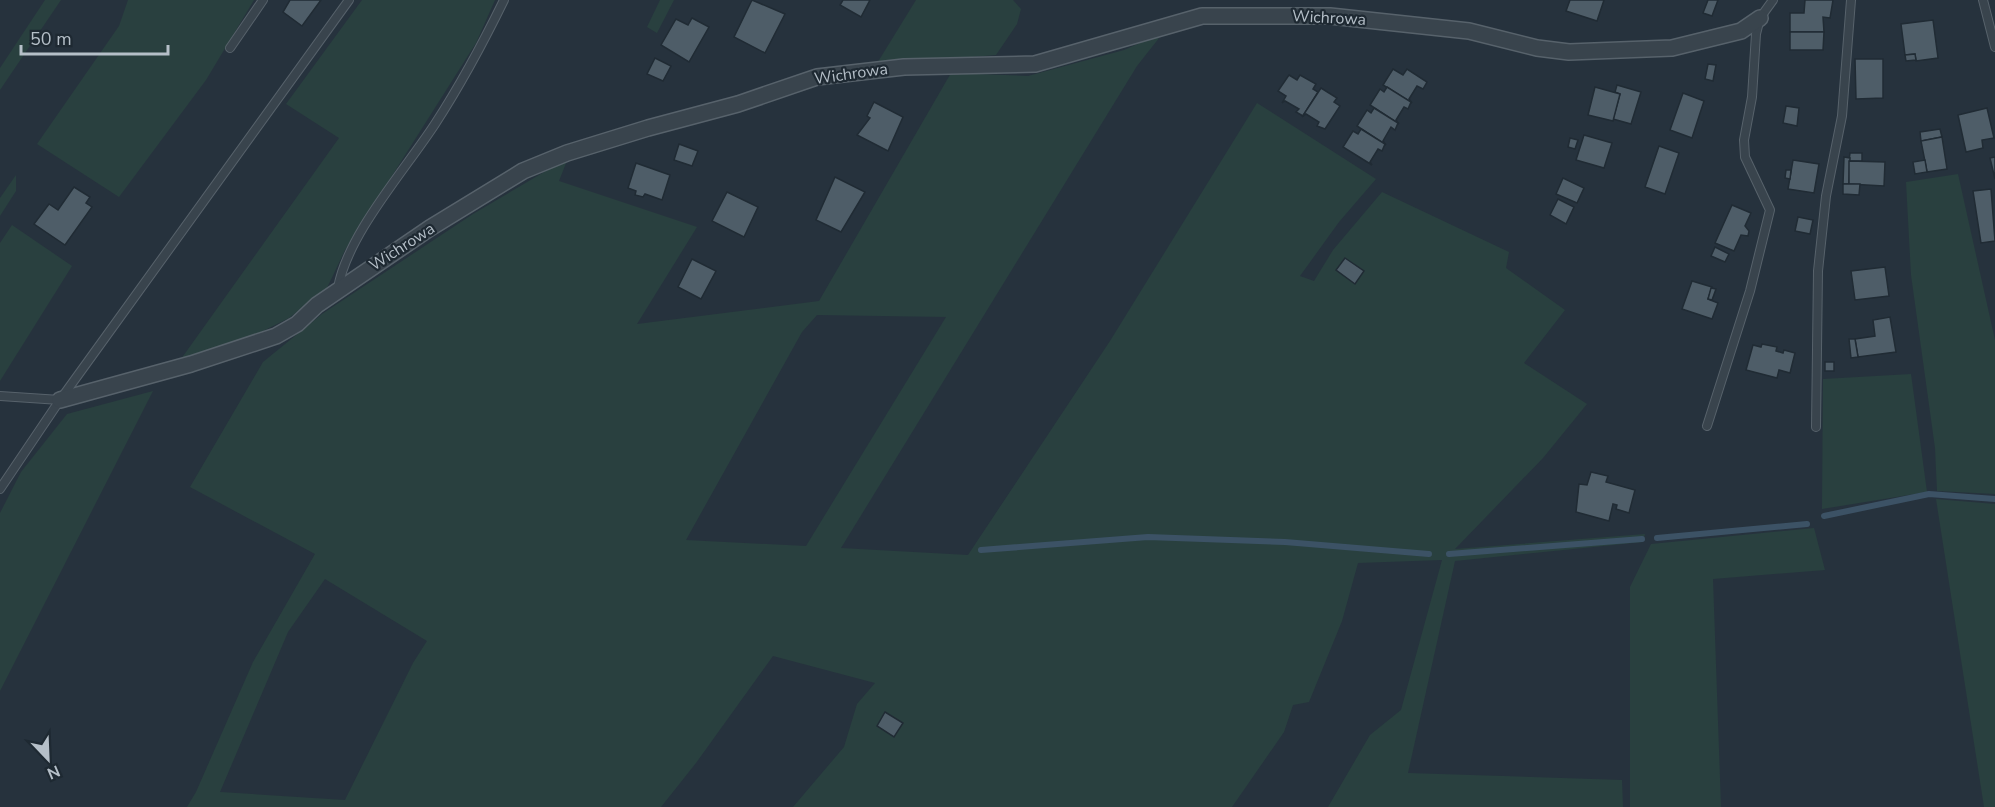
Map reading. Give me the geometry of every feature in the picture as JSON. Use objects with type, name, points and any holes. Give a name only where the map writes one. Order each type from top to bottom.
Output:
[{"type":"street","name":"Wichrowa","points":[[60,400],[191,364],[276,336],[297,324],[337,290],[430,228],[523,171],[567,153],[738,104],[817,77],[904,67],[1035,64],[1203,16],[1330,16],[1469,31],[1537,48],[1569,52],[1672,48],[1741,32],[1760,18]]},
{"type":"lane","points":[[230,48],[263,0]]},
{"type":"lane","points":[[0,489],[60,400],[349,0]]},
{"type":"lane","points":[[337,290],[341,272],[367,223],[435,125],[478,53],[504,0]]},
{"type":"lane","points":[[1707,426],[1750,291],[1770,210],[1745,157],[1756,34],[1760,18],[1773,0]]},
{"type":"lane","points":[[1816,427],[1818,271],[1826,196],[1842,116],[1851,0]]},
{"type":"lane","points":[[1983,0],[1995,47]]},
{"type":"lane","name":"Wichrowa","points":[[0,396],[60,400]]},
{"type":"green space","points":[[45,0],[61,0],[0,90],[0,68]]},
{"type":"green space","points":[[128,0],[254,0],[206,80],[119,197],[37,144],[119,26]]},
{"type":"green space","points":[[362,0],[495,0],[476,43],[345,250],[327,288],[289,318],[259,333],[181,359],[339,138],[286,104]]},
{"type":"green space","points":[[660,0],[674,0],[657,33],[647,27]]},
{"type":"green space","points":[[916,0],[1013,0],[1021,9],[1017,24],[996,55],[876,65]]},
{"type":"green space","points":[[1163,33],[1137,66],[841,548],[968,555],[1110,341],[1257,103],[1376,179],[1339,222],[1300,276],[1314,281],[1333,250],[1382,192],[1509,252],[1506,268],[1565,310],[1524,363],[1587,404],[1543,458],[1455,549],[1645,534],[1643,542],[1455,561],[1408,773],[1622,780],[1623,807],[1328,807],[1370,735],[1401,710],[1442,560],[1358,563],[1342,621],[1309,702],[1293,705],[1284,732],[1232,807],[793,807],[844,747],[857,704],[875,683],[773,656],[696,763],[661,807],[187,807],[196,792],[253,662],[315,554],[190,487],[263,362],[322,314],[473,214],[568,158],[559,181],[697,227],[637,324],[819,301],[951,73],[1028,76],[1124,50]],"holes":[[[817,315],[946,317],[806,546],[686,540],[802,332]],[[325,579],[427,641],[413,663],[345,800],[220,792],[288,632]]]},
{"type":"green space","points":[[1958,174],[1995,340],[1995,494],[1937,491],[1935,448],[1911,275],[1906,182]]},
{"type":"green space","points":[[16,175],[16,191],[0,216],[0,198]]},
{"type":"green space","points":[[12,225],[72,266],[0,381],[0,243]]},
{"type":"green space","points":[[1911,374],[1927,492],[1822,509],[1823,379]]},
{"type":"green space","points":[[153,391],[0,691],[0,513],[21,472],[67,414]]},
{"type":"green space","points":[[1936,499],[1995,504],[1995,807],[1984,807]]},
{"type":"green space","points":[[1814,528],[1825,570],[1713,579],[1721,807],[1630,807],[1630,587],[1651,544]]},
{"type":"building","points":[[290,0],[321,0],[302,26],[283,12]]},
{"type":"building","points":[[752,0],[785,14],[765,53],[734,37]]},
{"type":"building","points":[[843,0],[870,0],[861,17],[840,5]]},
{"type":"building","points":[[1570,0],[1604,0],[1597,21],[1566,11]]},
{"type":"building","points":[[1708,0],[1718,0],[1712,16],[1703,13]]},
{"type":"building","points":[[1805,0],[1833,0],[1830,18],[1823,17],[1824,32],[1790,32],[1790,13],[1804,13]]},
{"type":"building","points":[[692,18],[709,27],[689,62],[661,45],[676,19],[688,25]]},
{"type":"building","points":[[1933,20],[1938,58],[1916,61],[1915,54],[1905,55],[1901,24]]},
{"type":"building","points":[[1790,32],[1824,32],[1823,50],[1790,50]]},
{"type":"building","points":[[1915,54],[1916,60],[1906,61],[1905,55]]},
{"type":"building","points":[[655,58],[671,66],[663,81],[647,74]]},
{"type":"building","points":[[1855,59],[1883,59],[1883,98],[1856,99]]},
{"type":"building","points":[[1708,64],[1716,65],[1713,81],[1705,79]]},
{"type":"building","points":[[1393,69],[1403,75],[1407,69],[1427,82],[1423,89],[1417,86],[1409,99],[1412,103],[1383,85]]},
{"type":"building","points":[[1289,75],[1297,80],[1300,75],[1316,84],[1313,89],[1318,92],[1303,116],[1296,112],[1299,109],[1285,101],[1282,103],[1286,96],[1278,91]]},
{"type":"building","points":[[1617,85],[1641,92],[1631,124],[1613,119],[1620,94],[1615,92]]},
{"type":"building","points":[[1387,87],[1411,102],[1408,109],[1404,107],[1396,120],[1399,124],[1370,105],[1380,89],[1384,92]]},
{"type":"building","points":[[1595,87],[1620,94],[1613,121],[1588,115]]},
{"type":"building","points":[[1321,88],[1337,98],[1334,102],[1340,106],[1325,129],[1317,126],[1319,122],[1306,114],[1302,117]]},
{"type":"building","points":[[1683,93],[1704,101],[1692,138],[1670,130]]},
{"type":"building","points":[[874,102],[903,117],[888,151],[857,135],[870,118],[867,116]]},
{"type":"building","points":[[1786,106],[1799,108],[1797,126],[1783,123]]},
{"type":"building","points":[[1374,108],[1398,123],[1395,130],[1391,127],[1383,141],[1386,145],[1357,126],[1367,110],[1371,113]]},
{"type":"building","points":[[1987,108],[1994,138],[1982,140],[1983,148],[1966,152],[1958,115]]},
{"type":"building","points":[[1361,129],[1385,144],[1382,151],[1378,149],[1370,162],[1372,165],[1343,147],[1353,131],[1358,134]]},
{"type":"building","points":[[1940,129],[1942,137],[1921,141],[1920,132]]},
{"type":"building","points":[[1584,135],[1612,143],[1604,168],[1576,160]]},
{"type":"building","points":[[1942,137],[1947,169],[1927,172],[1921,141]]},
{"type":"building","points":[[1570,138],[1578,140],[1575,149],[1568,147]]},
{"type":"building","points":[[679,144],[698,151],[692,166],[674,160]]},
{"type":"building","points":[[1659,146],[1679,153],[1665,194],[1645,187]]},
{"type":"building","points":[[1850,153],[1862,153],[1862,161],[1849,161]]},
{"type":"building","points":[[1844,157],[1850,158],[1849,184],[1843,184]]},
{"type":"building","points":[[1995,157],[1995,179],[1990,158]]},
{"type":"building","points":[[1793,160],[1819,164],[1814,193],[1788,189]]},
{"type":"building","points":[[1925,160],[1927,172],[1915,174],[1913,162]]},
{"type":"building","points":[[1849,161],[1885,162],[1884,186],[1849,184]]},
{"type":"building","points":[[636,163],[670,175],[662,200],[645,194],[643,197],[635,195],[636,191],[628,188]]},
{"type":"building","points":[[1786,170],[1791,170],[1790,179],[1785,178]]},
{"type":"building","points":[[835,177],[865,192],[841,232],[816,220]]},
{"type":"building","points":[[1563,178],[1584,188],[1577,203],[1556,194]]},
{"type":"building","points":[[1843,184],[1860,184],[1859,195],[1843,194]]},
{"type":"building","points":[[74,187],[90,197],[86,203],[92,207],[65,245],[34,224],[49,204],[58,210]]},
{"type":"building","points":[[1991,189],[1995,241],[1981,243],[1973,191]]},
{"type":"building","points":[[727,192],[758,207],[744,237],[712,221]]},
{"type":"building","points":[[1558,199],[1574,207],[1566,224],[1550,215]]},
{"type":"building","points":[[1732,205],[1751,213],[1745,226],[1749,231],[1748,236],[1741,235],[1734,251],[1715,243]]},
{"type":"building","points":[[1798,217],[1813,220],[1810,234],[1795,231]]},
{"type":"building","points":[[1715,247],[1729,254],[1725,262],[1711,256]]},
{"type":"building","points":[[1345,258],[1364,271],[1355,284],[1336,270]]},
{"type":"building","points":[[692,259],[716,271],[701,299],[678,287]]},
{"type":"building","points":[[1885,267],[1889,296],[1855,300],[1851,271]]},
{"type":"building","points":[[1692,281],[1712,287],[1708,299],[1718,303],[1712,319],[1682,309]]},
{"type":"building","points":[[1711,288],[1716,289],[1712,300],[1708,299]]},
{"type":"building","points":[[1890,317],[1896,352],[1858,357],[1855,339],[1875,336],[1873,320]]},
{"type":"building","points":[[1849,339],[1855,339],[1858,357],[1851,358]]},
{"type":"building","points":[[1762,344],[1777,347],[1776,351],[1783,353],[1784,350],[1795,353],[1790,373],[1779,370],[1777,378],[1746,370],[1753,345],[1761,347]]},
{"type":"building","points":[[1825,362],[1834,362],[1834,371],[1825,371]]},
{"type":"building","points":[[1591,472],[1608,476],[1606,482],[1635,490],[1629,513],[1616,509],[1617,505],[1613,504],[1609,521],[1576,512],[1579,484],[1587,485]]},
{"type":"building","points":[[885,712],[903,723],[894,737],[877,726]]},
{"type":"waterway","points":[[1824,516],[1929,494],[1995,499]]},
{"type":"waterway","points":[[1657,538],[1807,524]]},
{"type":"waterway","points":[[981,550],[1148,537],[1285,542],[1429,554]]},
{"type":"waterway","points":[[1449,554],[1642,539]]}]
